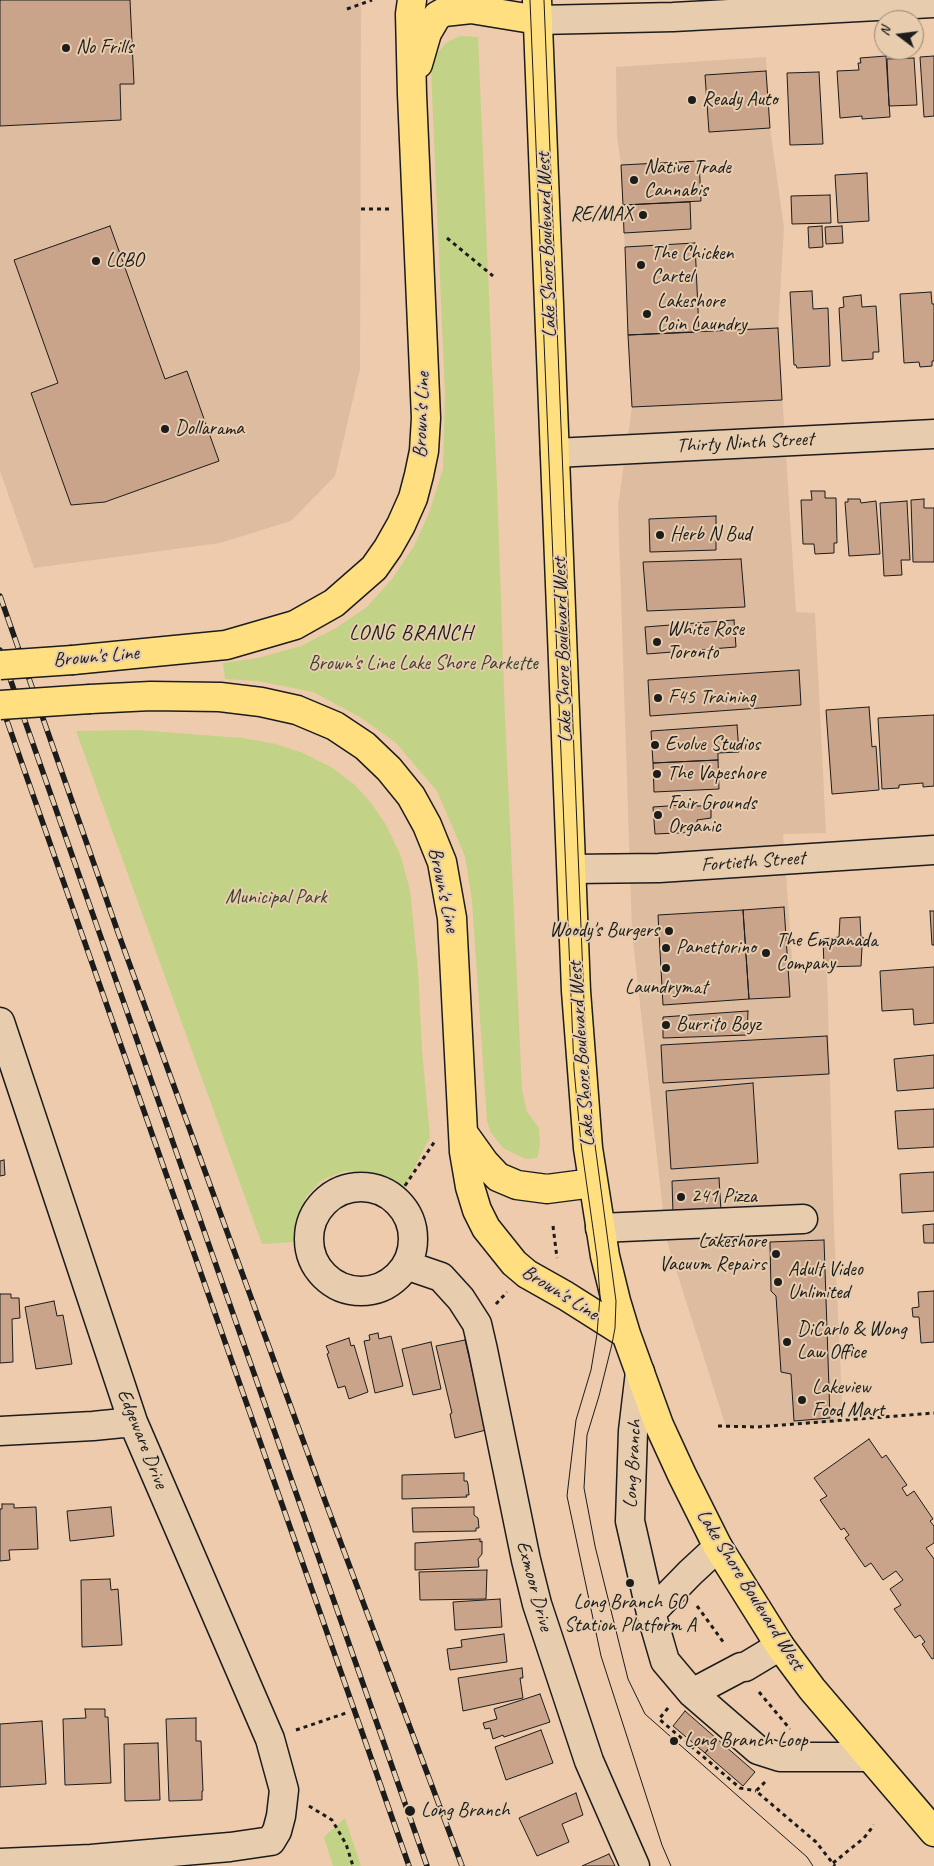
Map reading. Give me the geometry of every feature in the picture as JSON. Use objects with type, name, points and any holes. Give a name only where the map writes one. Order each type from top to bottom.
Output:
[{"type":"main road","name":"Brown's Line","points":[[0,665],[226,645],[295,625],[323,610],[341,597],[374,568],[388,548],[413,498],[424,451],[426,418],[412,94],[410,14],[412,0]]},
{"type":"main road","name":"Brown's Line","points":[[412,94],[422,47],[427,33],[437,16],[454,10],[538,10]]},
{"type":"main road","name":"Lake Shore Boulevard West","points":[[538,10],[580,1056],[588,1148],[600,1228],[616,1301],[640,1372],[670,1450],[718,1547],[780,1646],[812,1689],[934,1832]]},
{"type":"main road","name":"Brown's Line","points":[[0,705],[151,696],[220,696],[261,702],[297,710],[335,726],[365,746],[389,769],[411,796],[427,825],[442,862],[452,918],[464,1152],[470,1187],[477,1210],[486,1228],[508,1257],[527,1274],[626,1334]]},
{"type":"main road","points":[[463,1133],[484,1162],[498,1177],[517,1185],[547,1189],[593,1183]]},
{"type":"street","points":[[538,10],[664,17],[742,6],[934,3]]},
{"type":"street","name":"Thirty Ninth Street","points":[[555,453],[934,434]]},
{"type":"street","name":"Fortieth Street","points":[[572,869],[659,868],[934,850]]},
{"type":"street","name":"Edgeware Drive","points":[[0,1022],[133,1422],[270,1739],[284,1790],[276,1831],[271,1841],[92,1862]]},
{"type":"street","points":[[355,1186],[370,1187],[384,1191],[396,1200],[408,1214],[414,1231],[412,1249],[406,1266],[397,1277],[384,1286],[370,1290],[355,1291],[341,1287],[328,1279],[318,1268],[311,1254],[309,1239],[311,1224],[318,1210],[328,1199],[340,1191],[355,1186]]},
{"type":"street","points":[[600,1228],[803,1219]]},
{"type":"street","name":"Exmoor Drive","points":[[406,1266],[441,1277],[461,1299],[477,1324],[484,1350],[526,1560],[548,1640],[592,1768],[635,1866]]},
{"type":"street","name":"Long Branch","points":[[640,1372],[633,1431],[630,1521],[651,1613],[665,1661],[682,1697],[758,1750],[780,1757],[869,1757]]},
{"type":"street","points":[[0,1431],[133,1422]]},
{"type":"street","points":[[651,1613],[718,1547]]},
{"type":"street","points":[[682,1697],[741,1667],[745,1667],[780,1646]]},
{"type":"street","points":[[0,1862],[92,1862]]},
{"type":"path","points":[[347,9],[372,0]]},
{"type":"path","points":[[361,209],[390,209]]},
{"type":"path","points":[[443,235],[493,276]]},
{"type":"path","points":[[396,1200],[437,1139]]},
{"type":"path","points":[[553,1226],[558,1265]]},
{"type":"path","points":[[718,1426],[757,1427],[934,1413]]},
{"type":"path","points":[[696,1606],[726,1646]]},
{"type":"path","points":[[755,1688],[794,1734]]},
{"type":"path","points":[[682,1697],[659,1719],[740,1788],[756,1791],[816,1842],[834,1864],[864,1838],[874,1825]]},
{"type":"path","points":[[295,1731],[346,1713]]},
{"type":"path","points":[[756,1791],[770,1776]]},
{"type":"path","points":[[283,1798],[305,1804],[332,1820],[346,1844],[353,1866]]},
{"type":"shaded area","points":[[0,0],[361,0],[360,369],[335,476],[291,521],[220,543],[34,568],[0,471]]},
{"type":"shaded area","points":[[766,57],[770,128],[784,228],[778,328],[796,612],[815,613],[826,833],[783,834],[793,971],[827,970],[834,1228],[843,1422],[726,1427],[666,1238],[632,932],[618,506],[632,407],[621,165],[617,137],[616,67]]},
{"type":"green space","name":"Brown's Line Lake Shore Parkette","points":[[460,36],[478,37],[522,1090],[527,1112],[539,1128],[540,1146],[537,1158],[526,1159],[503,1148],[491,1133],[487,1121],[472,901],[465,856],[437,791],[396,743],[360,717],[313,692],[258,681],[225,679],[223,663],[258,658],[301,646],[336,628],[367,607],[392,579],[414,546],[429,513],[443,469],[445,394],[431,70],[437,53],[447,42]]},
{"type":"green space","name":"Municipal Park","points":[[138,730],[242,738],[276,744],[303,753],[331,767],[355,785],[372,804],[386,825],[400,854],[410,890],[418,970],[422,1051],[430,1137],[404,1188],[389,1177],[367,1171],[345,1171],[322,1180],[306,1197],[297,1220],[295,1242],[262,1244],[76,731]]},
{"type":"green space","points":[[345,1818],[361,1866],[333,1866],[324,1837]]},
{"type":"building","name":"No Frills","points":[[0,0],[130,0],[134,84],[120,84],[121,120],[0,126]]},
{"type":"building","points":[[934,56],[934,116],[924,117],[920,60],[924,60],[924,57]]},
{"type":"building","points":[[874,57],[874,60],[886,60],[890,117],[862,119],[862,116],[840,118],[837,71],[859,70],[858,63],[861,63],[860,58]]},
{"type":"building","points":[[887,60],[914,60],[917,105],[889,106]]},
{"type":"building","points":[[766,71],[770,128],[709,132],[705,75]]},
{"type":"building","points":[[819,72],[823,144],[790,145],[787,73]]},
{"type":"building","points":[[699,161],[701,201],[623,205],[621,165]]},
{"type":"building","points":[[867,173],[869,221],[838,223],[835,175]]},
{"type":"building","points":[[830,195],[831,223],[792,224],[791,196]]},
{"type":"building","points":[[690,202],[691,229],[624,233],[623,205]]},
{"type":"building","points":[[110,226],[165,379],[187,371],[219,461],[105,502],[71,505],[31,393],[58,383],[14,260]]},
{"type":"building","points":[[822,226],[823,247],[809,248],[808,227]]},
{"type":"building","points":[[842,226],[843,243],[826,244],[825,227]]},
{"type":"building","points":[[695,243],[699,332],[628,335],[625,247]]},
{"type":"building","points":[[812,291],[813,309],[828,308],[830,366],[797,368],[794,365],[790,292]]},
{"type":"building","points":[[931,292],[932,304],[934,304],[934,361],[932,361],[932,366],[920,367],[919,362],[904,363],[900,294]]},
{"type":"building","points":[[861,295],[862,307],[876,306],[879,352],[873,352],[873,359],[842,361],[839,308],[844,307],[843,297]]},
{"type":"building","points":[[778,328],[782,400],[632,407],[628,335]]},
{"type":"building","points":[[811,491],[825,491],[825,498],[836,498],[837,543],[834,543],[834,553],[815,554],[814,544],[803,544],[801,500],[812,500]]},
{"type":"building","points":[[848,499],[860,499],[861,503],[876,501],[880,554],[849,556],[845,502],[848,502]]},
{"type":"building","points":[[924,499],[924,508],[934,508],[934,562],[913,562],[911,500]]},
{"type":"building","points":[[907,501],[910,560],[901,560],[902,575],[884,576],[880,503]]},
{"type":"building","points":[[716,516],[716,550],[650,552],[649,519]]},
{"type":"building","points":[[741,559],[745,607],[647,611],[643,562]]},
{"type":"building","points":[[734,620],[736,647],[647,654],[645,627]]},
{"type":"building","points":[[799,670],[801,705],[650,716],[648,680]]},
{"type":"building","points":[[869,707],[872,747],[876,746],[879,790],[832,794],[826,710]]},
{"type":"building","points":[[934,715],[934,786],[923,787],[923,783],[882,789],[878,718]]},
{"type":"building","points":[[737,725],[739,752],[718,753],[718,760],[653,763],[651,731]]},
{"type":"building","points":[[718,760],[719,789],[654,792],[653,763]]},
{"type":"building","points":[[696,804],[697,806],[711,806],[711,818],[697,820],[698,832],[655,834],[653,807]]},
{"type":"building","name":"The Empanada Company","points":[[784,907],[790,997],[749,999],[743,910]]},
{"type":"building","points":[[743,910],[749,999],[663,1005],[658,915]]},
{"type":"building","points":[[930,911],[934,911],[934,945],[932,945]]},
{"type":"building","points":[[860,917],[861,938],[863,937],[864,946],[862,947],[861,966],[824,967],[823,939],[839,937],[840,918]]},
{"type":"building","points":[[934,967],[934,1023],[914,1025],[913,1009],[882,1011],[880,971]]},
{"type":"building","points":[[748,1011],[747,1035],[663,1038],[663,1017]]},
{"type":"building","points":[[827,1036],[829,1074],[663,1083],[661,1045]]},
{"type":"building","points":[[934,1055],[934,1088],[897,1091],[894,1059]]},
{"type":"building","points":[[753,1083],[758,1163],[671,1169],[666,1091]]},
{"type":"building","points":[[934,1109],[934,1147],[898,1149],[895,1111]]},
{"type":"building","points":[[4,1160],[5,1175],[0,1176],[0,1161]]},
{"type":"building","points":[[934,1172],[934,1211],[902,1213],[900,1174]]},
{"type":"building","points":[[719,1178],[721,1211],[673,1214],[672,1181]]},
{"type":"building","points":[[934,1224],[934,1243],[924,1243],[923,1225]]},
{"type":"building","points":[[824,1240],[830,1418],[794,1421],[791,1374],[781,1372],[776,1296],[771,1291],[770,1242]]},
{"type":"building","points":[[934,1291],[934,1342],[921,1343],[919,1317],[913,1317],[912,1308],[919,1307],[918,1292]]},
{"type":"building","points":[[0,1294],[11,1294],[11,1298],[19,1298],[20,1318],[12,1319],[13,1362],[0,1363]]},
{"type":"building","points":[[54,1301],[57,1316],[63,1315],[72,1364],[36,1369],[25,1307]]},
{"type":"building","points":[[378,1333],[379,1339],[391,1336],[403,1386],[375,1393],[364,1341],[370,1340],[369,1335]]},
{"type":"building","points":[[349,1338],[351,1346],[354,1345],[368,1392],[349,1399],[345,1386],[338,1388],[326,1346]]},
{"type":"building","points":[[465,1340],[486,1430],[455,1438],[450,1414],[452,1413],[436,1346]]},
{"type":"building","points":[[431,1342],[441,1389],[413,1395],[402,1349]]},
{"type":"building","points":[[869,1439],[882,1458],[886,1455],[907,1485],[902,1488],[907,1496],[914,1491],[933,1519],[930,1521],[934,1526],[934,1543],[926,1548],[934,1559],[934,1658],[932,1659],[922,1644],[925,1642],[920,1635],[915,1638],[894,1609],[901,1605],[890,1589],[903,1580],[896,1571],[883,1580],[871,1563],[865,1567],[845,1538],[849,1535],[844,1528],[841,1530],[820,1500],[827,1496],[814,1478]]},
{"type":"building","points":[[464,1473],[464,1481],[467,1481],[468,1484],[469,1495],[466,1495],[467,1497],[402,1499],[402,1475]]},
{"type":"building","points":[[2,1504],[14,1504],[14,1508],[36,1507],[38,1549],[9,1550],[10,1560],[0,1561],[0,1509],[2,1509]]},
{"type":"building","points":[[111,1507],[114,1536],[70,1541],[67,1511]]},
{"type":"building","points":[[474,1507],[474,1515],[478,1518],[479,1528],[476,1528],[476,1531],[413,1532],[412,1508]]},
{"type":"building","points":[[480,1539],[480,1542],[482,1541],[482,1554],[478,1559],[479,1567],[415,1570],[415,1543]]},
{"type":"building","points":[[487,1570],[486,1599],[420,1600],[419,1572]]},
{"type":"building","points":[[110,1579],[111,1590],[118,1589],[122,1645],[82,1647],[81,1580]]},
{"type":"building","points":[[500,1599],[502,1627],[455,1630],[453,1602]]},
{"type":"building","points":[[504,1634],[507,1662],[450,1670],[447,1649],[462,1647],[461,1640]]},
{"type":"building","points":[[522,1668],[523,1678],[520,1678],[523,1698],[463,1711],[458,1678]]},
{"type":"building","points":[[540,1694],[550,1722],[493,1739],[490,1728],[485,1729],[483,1723],[497,1719],[494,1709]]},
{"type":"building","points":[[85,1709],[105,1709],[105,1717],[108,1717],[111,1783],[65,1785],[63,1719],[86,1718]]},
{"type":"building","points":[[685,1711],[717,1739],[705,1753],[673,1726]]},
{"type":"building","points":[[196,1718],[196,1741],[201,1741],[202,1800],[169,1801],[166,1719]]},
{"type":"building","points":[[42,1721],[46,1784],[0,1787],[0,1724]]},
{"type":"building","points":[[541,1730],[553,1763],[506,1780],[495,1747]]},
{"type":"building","points":[[717,1739],[755,1772],[743,1786],[705,1753]]},
{"type":"building","points":[[158,1743],[160,1800],[125,1801],[124,1744]]},
{"type":"building","points":[[576,1793],[583,1815],[562,1824],[569,1842],[537,1856],[519,1818]]},
{"type":"building","points":[[609,1854],[615,1866],[582,1866]]},
{"type":"tram line","points":[[530,0],[574,1069],[581,1144],[597,1257],[600,1296],[597,1334],[591,1370],[576,1420],[567,1496],[601,1656],[662,1845],[671,1866]]},
{"type":"tram line","points":[[544,0],[585,1027],[593,1130],[616,1301],[615,1328],[612,1344],[587,1435],[584,1488],[595,1546],[628,1679],[645,1714],[807,1857],[813,1866]]},
{"type":"railway","points":[[0,596],[120,938],[327,1506],[462,1866]]},
{"type":"railway","points":[[0,650],[427,1866]]},
{"type":"railway","points":[[0,701],[409,1866]]},
{"type":"place","name":"No Frills","points":[[66,48]]},
{"type":"place","name":"Ready Auto","points":[[692,100]]},
{"type":"place","name":"Native Trade Cannabis","points":[[634,180]]},
{"type":"place","name":"RE/MAX","points":[[643,215]]},
{"type":"place","name":"LCBO","points":[[96,261]]},
{"type":"place","name":"The Chicken Cartel","points":[[641,265]]},
{"type":"place","name":"Lakeshore Coin Laundry","points":[[647,314]]},
{"type":"place","name":"Dollarama","points":[[165,429]]},
{"type":"place","name":"Herb N Bud","points":[[660,535]]},
{"type":"place","name":"White Rose Toronto","points":[[657,642]]},
{"type":"place","name":"F45 Training","points":[[658,698]]},
{"type":"place","name":"Evolve Studios","points":[[655,745]]},
{"type":"place","name":"The Vapeshore","points":[[657,774]]},
{"type":"place","name":"Fair Grounds Organic","points":[[658,815]]},
{"type":"place","name":"Woody's Burgers","points":[[669,931]]},
{"type":"place","name":"Panettorino","points":[[666,948]]},
{"type":"place","name":"The Empanada Company","points":[[766,953]]},
{"type":"place","name":"Laundrymat","points":[[666,968]]},
{"type":"place","name":"Burrito Boyz","points":[[666,1025]]},
{"type":"place","name":"241 Pizza","points":[[681,1197]]},
{"type":"place","name":"Lakeshore Vacuum Repairs","points":[[776,1254]]},
{"type":"place","name":"Adult Video Unlimited","points":[[778,1282]]},
{"type":"place","name":"DiCarlo & Wong Law Office","points":[[787,1342]]},
{"type":"place","name":"Lakeview Food Mart","points":[[802,1400]]},
{"type":"place","name":"Long Branch GO Station Platform A","points":[[630,1583]]},
{"type":"place","name":"Long Branch Loop","points":[[674,1741]]},
{"type":"place","name":"Long Branch","points":[[410,1811]]},
{"type":"district","name":"LONG BRANCH","points":[[411,633]]}]
